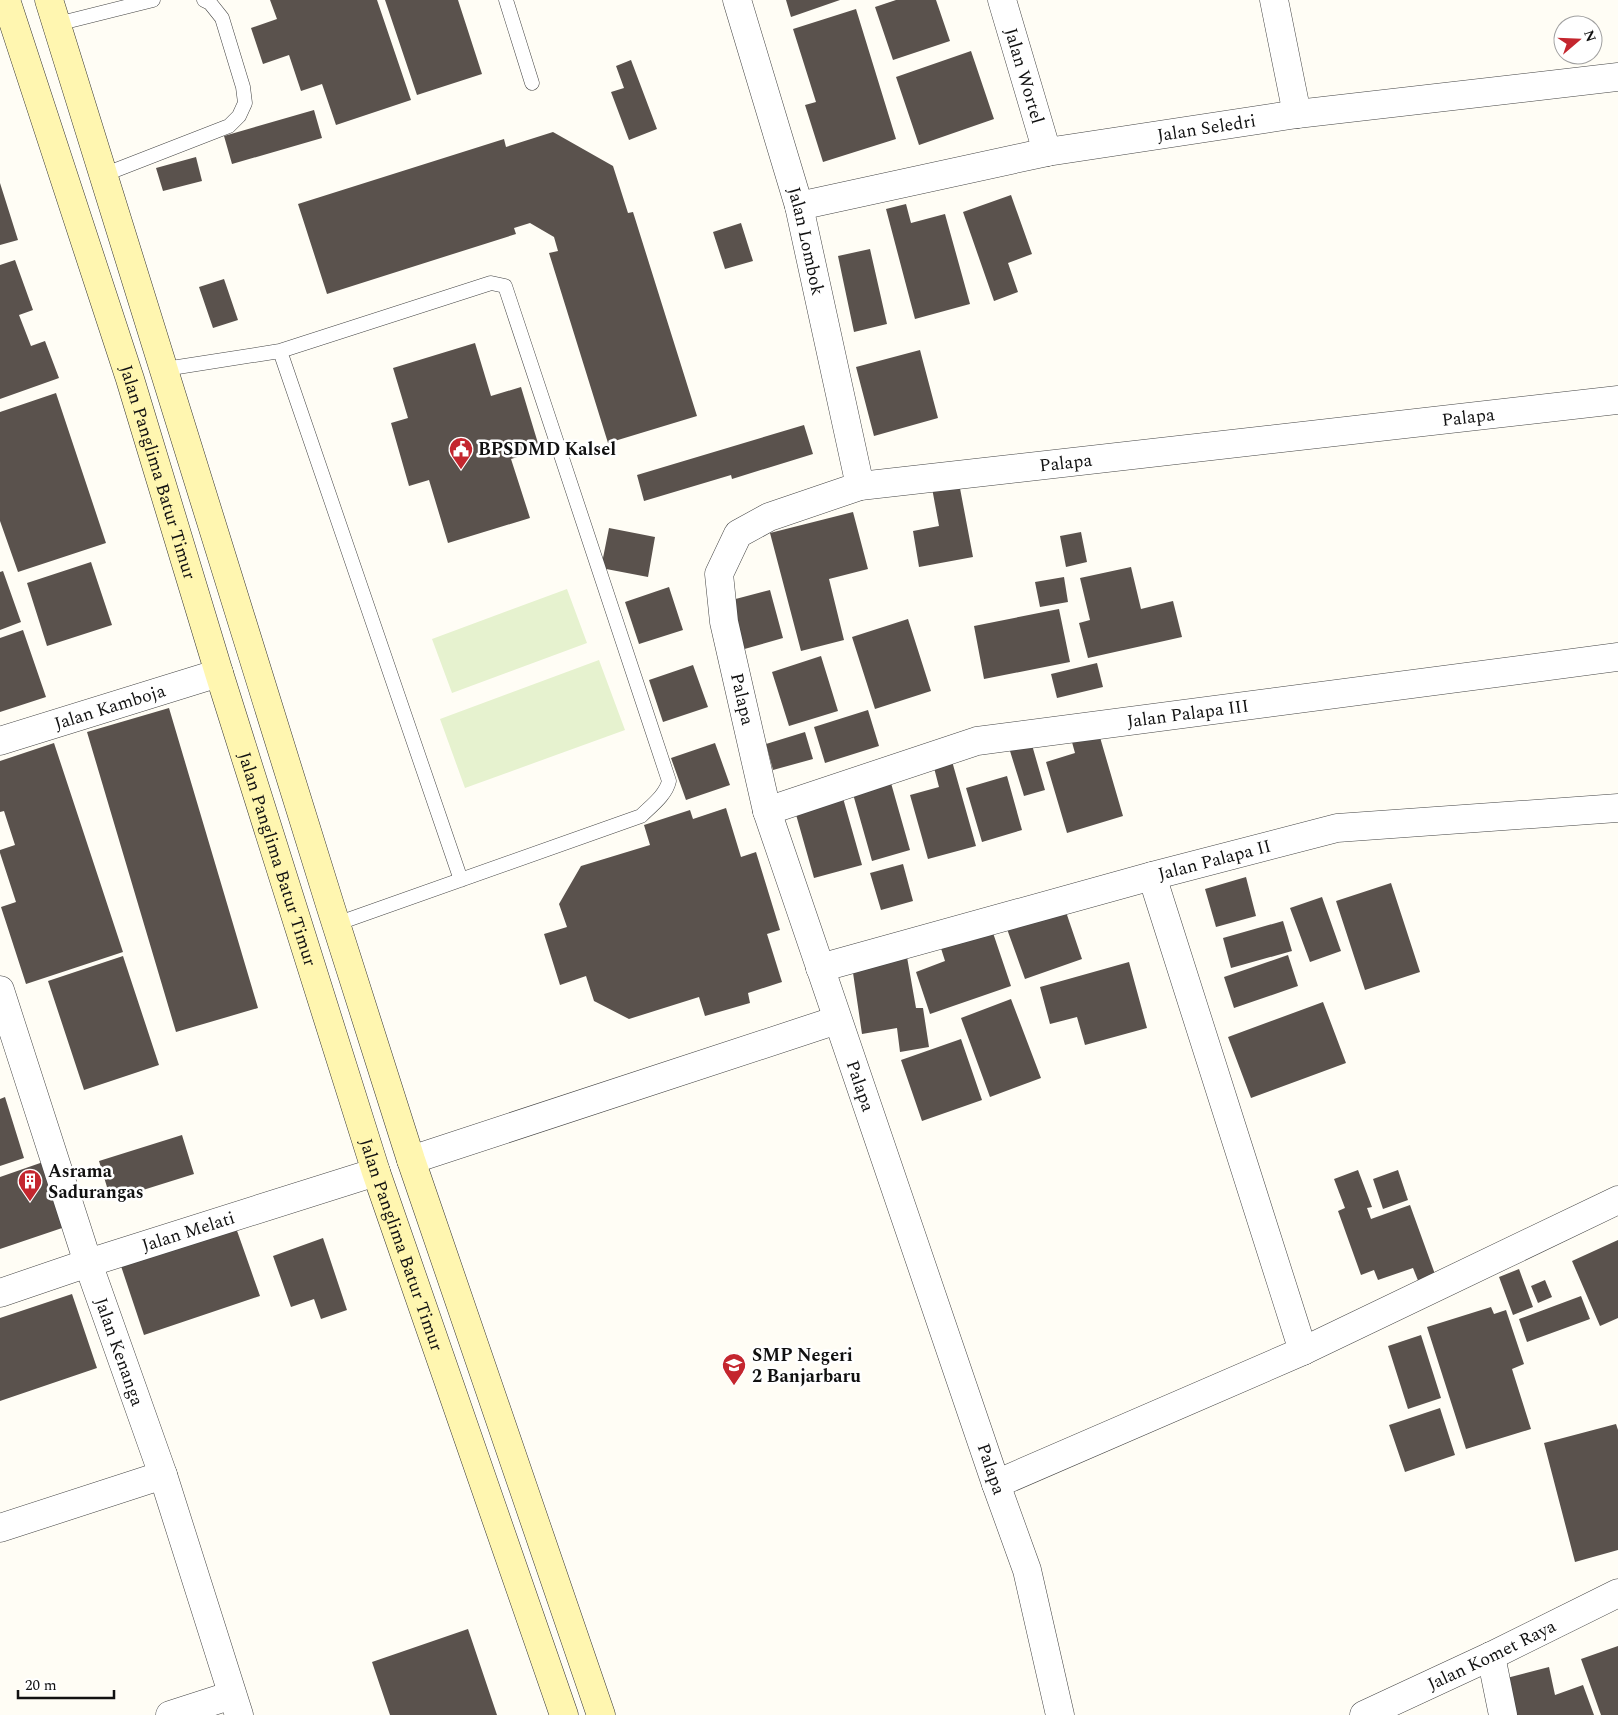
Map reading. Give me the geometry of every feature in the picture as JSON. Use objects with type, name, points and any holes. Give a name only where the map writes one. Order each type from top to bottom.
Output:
[{"type":"main road","name":"Jalan Panglima Batur Timur","points":[[6,0],[130,379],[251,777],[376,1172],[564,1715]]},
{"type":"main road","name":"Jalan Panglima Batur Timur","points":[[53,12],[411,1160],[601,1715]]},
{"type":"main road","points":[[88,252],[99,257],[109,257],[117,251],[123,238]]},
{"type":"main road","points":[[130,379],[136,370],[144,366],[152,365],[165,369]]},
{"type":"main road","points":[[251,777],[272,778],[280,774],[287,764]]},
{"type":"main road","points":[[296,916],[301,905],[309,900],[318,899],[333,914]]},
{"type":"street","name":"Jalan Lombok","points":[[737,0],[798,206],[860,486]]},
{"type":"street","name":"Jalan Wortel","points":[[1002,0],[1047,152]]},
{"type":"street","points":[[1274,0],[1297,114]]},
{"type":"street","name":"Jalan Seledri","points":[[798,206],[1047,152],[1297,114],[1618,77]]},
{"type":"street","name":"Palapa","points":[[1060,1715],[1028,1570],[996,1484],[767,811],[724,622],[719,574],[738,534],[769,517],[860,486],[1618,400]]},
{"type":"street","name":"Jalan Palapa III","points":[[767,811],[977,741],[1618,657]]},
{"type":"street","name":"Jalan Kamboja","points":[[0,741],[219,673]]},
{"type":"street","name":"Jalan Palapa II","points":[[820,968],[1152,876],[1337,828],[1618,808]]},
{"type":"street","points":[[1152,876],[1303,1351]]},
{"type":"street","name":"Jalan Kenanga","points":[[0,990],[88,1263],[163,1475],[235,1705]]},
{"type":"street","points":[[411,1160],[837,1020]]},
{"type":"street","name":"Jalan Melati","points":[[0,1293],[88,1263],[376,1172]]},
{"type":"street","points":[[996,1484],[1303,1351],[1618,1200]]},
{"type":"street","points":[[0,1528],[163,1475]]},
{"type":"street","name":"Jalan Komet Raya","points":[[1364,1715],[1491,1656],[1618,1593]]},
{"type":"street","points":[[1491,1656],[1503,1715]]},
{"type":"street","points":[[170,1715],[235,1705]]},
{"type":"lane","points":[[53,12],[153,0]]},
{"type":"lane","points":[[103,175],[229,126],[239,116],[245,102],[240,78],[222,18],[210,3],[204,0]]},
{"type":"lane","points":[[506,0],[532,83]]},
{"type":"lane","points":[[165,369],[280,351],[491,283],[505,286],[508,289],[669,781],[668,786],[658,800],[641,816],[461,880],[333,914]]},
{"type":"lane","points":[[280,351],[461,880]]},
{"type":"green space","points":[[567,589],[587,643],[452,693],[432,639]]},
{"type":"green space","points":[[599,660],[625,730],[465,788],[440,719]]},
{"type":"building","points":[[270,0],[377,0],[411,100],[336,125],[322,84],[301,91],[289,55],[263,64],[251,28],[277,19]]},
{"type":"building","points":[[385,0],[458,0],[482,74],[417,95]]},
{"type":"building","points":[[786,0],[840,0],[791,17]]},
{"type":"building","points":[[896,0],[936,0],[950,41],[893,60],[875,7]]},
{"type":"building","points":[[856,9],[896,139],[823,162],[805,105],[816,102],[793,29]]},
{"type":"building","points":[[971,51],[994,119],[919,145],[896,77]]},
{"type":"building","points":[[631,60],[657,129],[629,140],[611,92],[624,88],[616,66]]},
{"type":"building","points":[[314,110],[322,138],[232,164],[224,136]]},
{"type":"building","points":[[553,132],[613,166],[628,213],[633,212],[697,416],[608,443],[549,253],[558,251],[554,237],[530,223],[514,228],[516,234],[327,294],[298,204],[504,139],[506,147]]},
{"type":"building","points":[[196,157],[202,181],[163,191],[156,168]]},
{"type":"building","points":[[0,183],[18,240],[0,245]]},
{"type":"building","points":[[1011,195],[1032,254],[1008,263],[1018,292],[994,301],[963,212]]},
{"type":"building","points":[[906,204],[911,223],[945,214],[970,304],[915,319],[886,209]]},
{"type":"building","points":[[741,223],[753,261],[725,269],[713,232]]},
{"type":"building","points":[[870,249],[887,324],[854,332],[838,256]]},
{"type":"building","points":[[15,260],[33,310],[19,315],[31,346],[45,341],[59,378],[0,399],[0,265]]},
{"type":"building","points":[[224,279],[238,320],[213,328],[199,287]]},
{"type":"building","points":[[475,343],[491,396],[521,387],[540,450],[511,459],[530,518],[448,543],[429,480],[409,486],[391,423],[408,418],[393,368]]},
{"type":"building","points":[[920,350],[938,418],[874,436],[856,367]]},
{"type":"building","points":[[56,393],[106,543],[18,572],[0,521],[0,412]]},
{"type":"building","points":[[804,425],[813,454],[732,479],[731,475],[644,501],[637,475]]},
{"type":"building","points":[[959,483],[973,557],[919,567],[913,531],[939,526],[932,488]]},
{"type":"building","points":[[853,512],[868,569],[829,579],[844,640],[801,651],[770,533]]},
{"type":"building","points":[[609,528],[655,537],[648,577],[601,568]]},
{"type":"building","points":[[1081,532],[1087,562],[1066,567],[1060,536]]},
{"type":"building","points":[[91,562],[112,625],[47,646],[27,583]]},
{"type":"building","points":[[1131,567],[1141,609],[1173,601],[1182,637],[1088,658],[1079,623],[1090,620],[1080,578]]},
{"type":"building","points":[[3,571],[21,622],[0,630],[0,572]]},
{"type":"building","points":[[1064,577],[1068,602],[1040,607],[1035,582]]},
{"type":"building","points":[[669,587],[683,630],[639,644],[625,602]]},
{"type":"building","points":[[770,590],[783,638],[741,650],[728,601]]},
{"type":"building","points":[[1059,609],[1070,662],[984,679],[974,626]]},
{"type":"building","points":[[908,619],[931,691],[875,709],[852,637]]},
{"type":"building","points":[[23,630],[46,697],[0,712],[0,638]]},
{"type":"building","points":[[821,656],[838,711],[789,726],[772,672]]},
{"type":"building","points":[[1097,663],[1103,687],[1057,698],[1051,674]]},
{"type":"building","points":[[693,665],[708,707],[663,722],[649,680]]},
{"type":"building","points":[[169,708],[258,1008],[176,1032],[87,732]]},
{"type":"building","points":[[868,710],[879,746],[825,763],[814,727]]},
{"type":"building","points":[[1097,727],[1123,816],[1067,833],[1046,762],[1075,753],[1070,735]]},
{"type":"building","points":[[805,732],[813,759],[773,770],[766,744]]},
{"type":"building","points":[[54,743],[123,952],[26,984],[1,907],[16,902],[0,853],[0,850],[15,845],[4,811],[0,812],[0,761]]},
{"type":"building","points":[[715,743],[730,785],[686,800],[671,758]]},
{"type":"building","points":[[1032,745],[1045,790],[1024,796],[1010,751]]},
{"type":"building","points":[[950,754],[976,846],[928,859],[910,795],[939,787],[932,760]]},
{"type":"building","points":[[889,776],[910,850],[872,861],[851,787]]},
{"type":"building","points":[[1007,776],[1022,830],[982,842],[966,788]]},
{"type":"building","points":[[841,791],[862,865],[814,878],[793,804]]},
{"type":"building","points":[[726,808],[741,857],[756,852],[780,930],[767,934],[782,982],[748,993],[750,1003],[705,1016],[699,997],[629,1019],[594,1001],[586,976],[560,985],[544,934],[567,927],[559,904],[581,866],[650,845],[644,825],[690,810],[693,819]]},
{"type":"building","points":[[903,864],[913,901],[881,910],[870,873]]},
{"type":"building","points":[[1246,877],[1256,916],[1216,927],[1205,889]]},
{"type":"building","points":[[1391,883],[1420,972],[1365,990],[1336,901]]},
{"type":"building","points":[[1322,897],[1341,951],[1310,962],[1290,908]]},
{"type":"building","points":[[1065,909],[1082,959],[1025,979],[1007,929]]},
{"type":"building","points":[[1283,921],[1292,951],[1231,968],[1223,938]]},
{"type":"building","points":[[990,924],[1011,986],[930,1014],[916,972],[945,961],[939,942]]},
{"type":"building","points":[[1288,955],[1298,986],[1234,1008],[1224,977]]},
{"type":"building","points":[[123,956],[159,1065],[84,1090],[48,981]]},
{"type":"building","points":[[907,957],[916,1008],[923,1008],[929,1047],[900,1052],[897,1028],[862,1034],[852,966]]},
{"type":"building","points":[[1129,962],[1147,1028],[1085,1045],[1077,1017],[1050,1024],[1040,987]]},
{"type":"building","points":[[1011,999],[1041,1078],[990,1097],[961,1018]]},
{"type":"building","points":[[1323,1002],[1346,1063],[1251,1098],[1228,1037]]},
{"type":"building","points":[[961,1039],[982,1100],[922,1121],[901,1060]]},
{"type":"building","points":[[5,1097],[24,1158],[0,1166],[0,1099]]},
{"type":"building","points":[[182,1135],[194,1174],[111,1200],[99,1161]]},
{"type":"building","name":"Asrama Sadurangas","points":[[46,1161],[68,1226],[0,1249],[0,1177]]},
{"type":"building","points":[[1358,1170],[1372,1207],[1367,1208],[1371,1219],[1410,1205],[1436,1277],[1419,1283],[1413,1268],[1378,1280],[1374,1270],[1361,1275],[1338,1211],[1345,1208],[1334,1179]]},
{"type":"building","points":[[1398,1170],[1408,1200],[1383,1209],[1373,1179]]},
{"type":"building","points":[[235,1225],[260,1296],[144,1335],[120,1263]]},
{"type":"building","points":[[323,1238],[347,1310],[321,1319],[314,1299],[291,1307],[273,1256]]},
{"type":"building","points":[[1618,1240],[1618,1318],[1600,1326],[1572,1261]]},
{"type":"building","points":[[1519,1269],[1533,1307],[1513,1315],[1499,1277]]},
{"type":"building","points":[[1545,1280],[1552,1297],[1538,1303],[1531,1286]]},
{"type":"building","points":[[72,1294],[97,1368],[0,1401],[0,1318]]},
{"type":"building","points":[[1581,1296],[1590,1319],[1527,1342],[1519,1319]]},
{"type":"building","points":[[1491,1307],[1494,1314],[1506,1310],[1524,1364],[1512,1369],[1531,1429],[1466,1449],[1427,1327]]},
{"type":"building","points":[[1421,1335],[1441,1398],[1408,1409],[1388,1346]]},
{"type":"building","points":[[1440,1408],[1455,1455],[1405,1472],[1389,1425]]},
{"type":"building","points":[[1616,1424],[1618,1430],[1618,1550],[1575,1562],[1544,1443]]},
{"type":"building","points":[[468,1629],[497,1715],[390,1715],[372,1662]]},
{"type":"building","points":[[1618,1646],[1618,1715],[1601,1715],[1581,1659]]},
{"type":"building","points":[[1549,1667],[1555,1695],[1583,1685],[1594,1715],[1508,1715],[1499,1680]]},
{"type":"place","name":"BPSDMD Kalsel","points":[[461,470]]},
{"type":"place","name":"Asrama Sadurangas","points":[[30,1202]]},
{"type":"place","name":"SMP Negeri 2 Banjarbaru","points":[[734,1386]]}]
